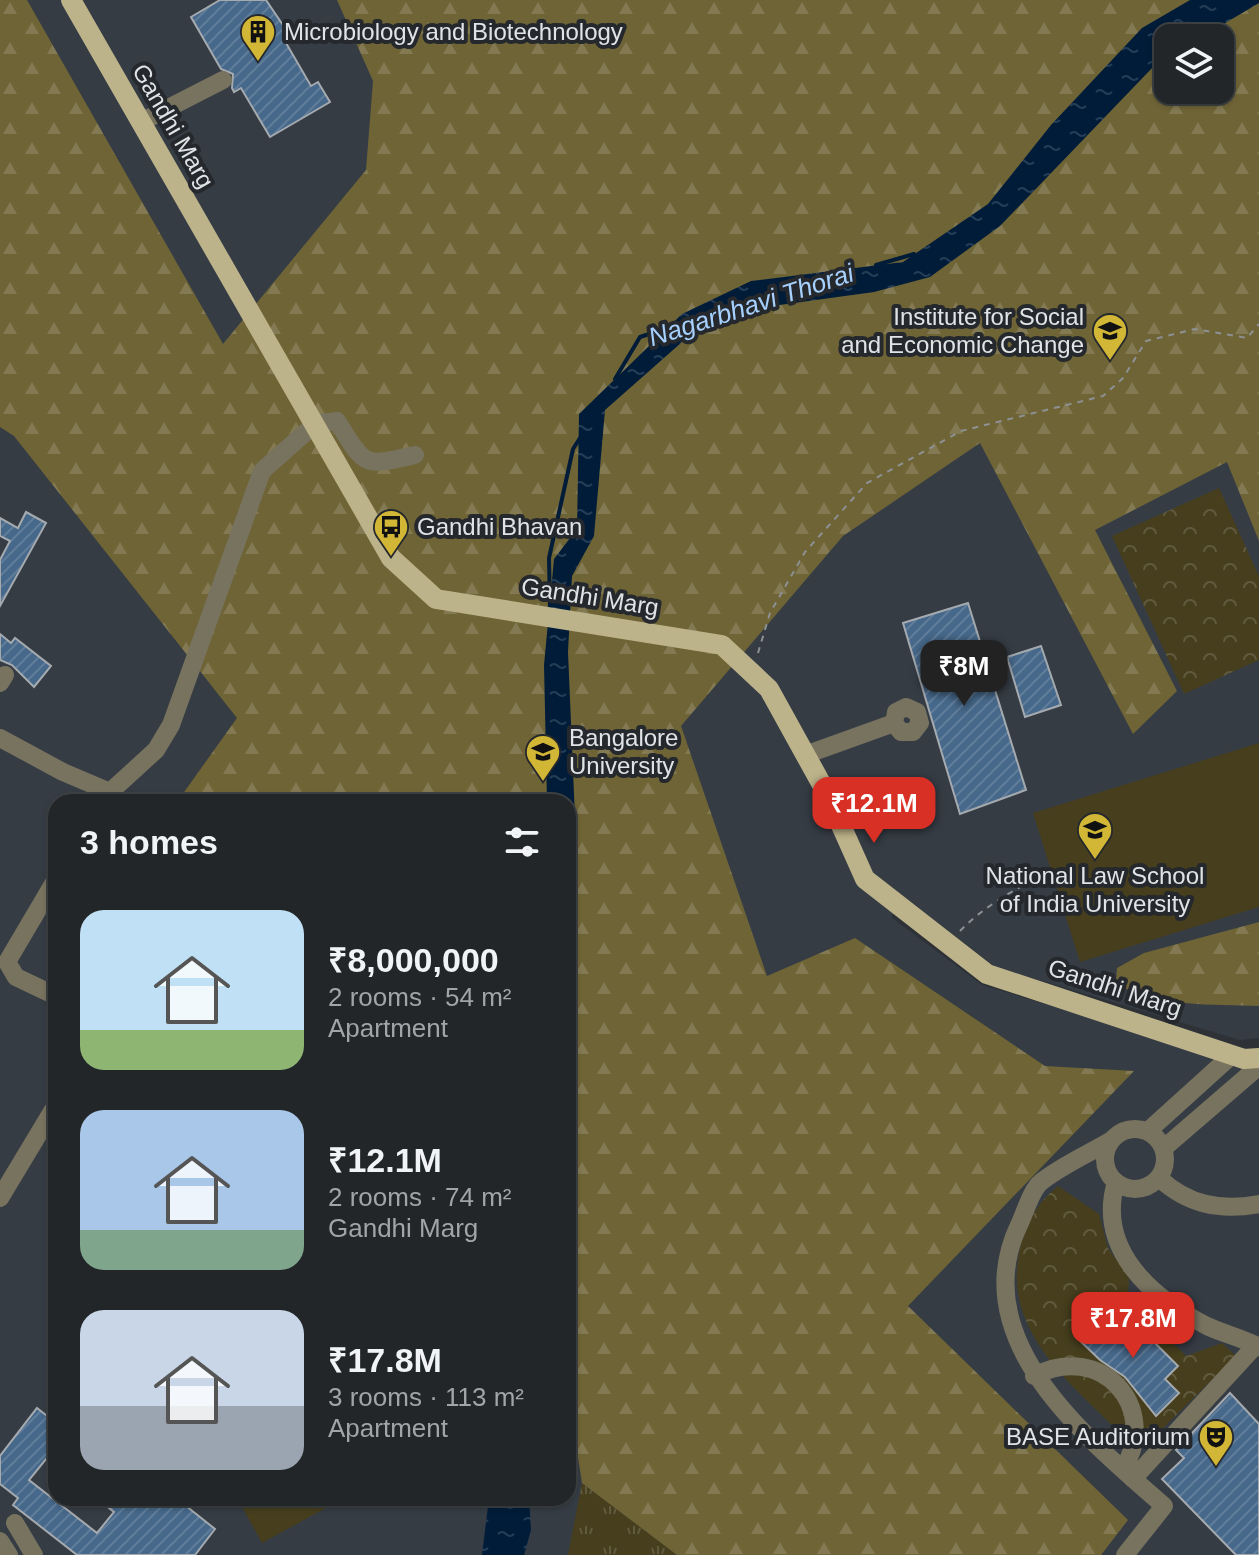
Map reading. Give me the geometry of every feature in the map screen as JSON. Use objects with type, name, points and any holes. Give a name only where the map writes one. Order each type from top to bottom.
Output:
[{"type":"main road","name":"Gandhi Marg","points":[[71,0],[391,558],[436,599],[722,645],[769,689],[865,879],[987,974],[1244,1059],[1259,1058]]},
{"type":"lane","points":[[141,122],[223,80]]},
{"type":"lane","points":[[110,794],[156,750],[171,725],[262,471],[315,424],[337,421],[364,461],[374,464],[415,455]]},
{"type":"lane","points":[[805,755],[894,723]]},
{"type":"lane","points":[[0,738],[102,794]]},
{"type":"lane","points":[[48,893],[7,962],[16,977],[48,992]]},
{"type":"lane","points":[[1148,1131],[1232,1055]]},
{"type":"lane","points":[[1164,1148],[1259,1066]]},
{"type":"lane","points":[[0,1198],[48,1118]]},
{"type":"lane","points":[[1116,1182],[1135,1189],[1150,1186],[1159,1178],[1164,1168],[1164,1148],[1148,1131],[1130,1129],[1039,1183],[1010,1243],[1005,1305],[1034,1376],[1128,1474],[1164,1506],[1125,1555]]},
{"type":"lane","points":[[1110,1141],[1106,1165],[1116,1182],[1111,1223],[1117,1246],[1130,1267],[1154,1291],[1190,1316],[1258,1346],[1128,1474]]},
{"type":"lane","points":[[1159,1178],[1178,1193],[1200,1203],[1228,1208],[1259,1204]]},
{"type":"lane","points":[[1034,1376],[1054,1367],[1076,1366],[1097,1371],[1115,1383],[1129,1402],[1136,1425],[1128,1474]]},
{"type":"lane","points":[[15,1523],[34,1555]]},
{"type":"lane","points":[[0,1541],[9,1555]]},
{"type":"path","points":[[752,673],[770,613],[805,552],[867,483],[961,431],[1103,396],[1123,378],[1146,341],[1195,329],[1247,338],[1259,324]]},
{"type":"path","points":[[948,943],[972,918],[1051,871]]},
{"type":"shaded area","name":"Bangalore University","points":[[0,0],[1259,0],[1259,1038],[1240,1040],[995,967],[906,898],[891,917],[982,985],[1259,1068],[1259,1555],[0,1555]]},
{"type":"green space","name":"Bangalore University","points":[[0,0],[27,0],[223,344],[366,170],[373,81],[337,0],[1259,0],[1259,541],[1227,462],[1095,530],[1177,691],[1133,734],[980,443],[843,536],[681,726],[767,976],[855,938],[1045,1066],[1134,1071],[908,1306],[1128,1520],[1101,1555],[677,1555],[582,1483],[576,1446],[576,794],[183,794],[237,718],[14,436],[0,427]]},
{"type":"green space","points":[[1219,488],[1259,576],[1259,660],[1184,694],[1112,536]]},
{"type":"green space","points":[[1259,743],[1259,907],[1080,962],[1033,813]]},
{"type":"green space","points":[[1259,922],[1259,1006],[1165,1000],[1146,996],[1116,982],[1117,968],[1144,953]]},
{"type":"green space","points":[[1058,1186],[1099,1214],[1108,1248],[1129,1278],[1128,1298],[1186,1356],[1222,1343],[1236,1356],[1149,1442],[1129,1442],[1066,1379],[1032,1333],[1021,1307],[1017,1279],[1020,1248],[1029,1221]]},
{"type":"green space","points":[[582,1483],[677,1555],[568,1555]]},
{"type":"green space","points":[[241,1506],[329,1506],[262,1543]]},
{"type":"water","name":"Nagarbhavi Thorai","points":[[1190,0],[1259,0],[1259,3],[1224,24],[1154,24],[1154,66],[1000,226],[930,277],[874,292],[765,307],[690,335],[605,410],[594,536],[572,576],[568,652],[574,794],[547,794],[544,665],[554,559],[577,529],[579,414],[682,314],[751,281],[903,262],[988,204],[1051,125],[1142,28]]},
{"type":"water","points":[[488,1506],[530,1506],[531,1530],[524,1555],[482,1555]]},
{"type":"building","name":"Microbiology and Biotechnology","points":[[220,0],[266,0],[293,40],[286,43],[311,86],[318,82],[330,102],[270,137],[241,88],[234,92],[233,74],[221,69],[191,17]]},
{"type":"building","points":[[26,512],[46,523],[0,606],[0,560],[10,541],[0,536],[0,518],[18,528]]},
{"type":"building","points":[[968,603],[1026,790],[960,814],[903,623]]},
{"type":"building","points":[[0,634],[11,643],[15,638],[51,666],[34,687],[12,665],[0,660]]},
{"type":"building","points":[[1041,646],[1061,705],[1025,717],[1007,657]]},
{"type":"building","points":[[1096,1314],[1115,1334],[1130,1318],[1178,1366],[1165,1379],[1179,1393],[1156,1416],[1125,1377],[1100,1360],[1075,1336]]},
{"type":"building","name":"BASE Auditorium","points":[[1230,1393],[1259,1424],[1259,1555],[1236,1555],[1162,1479],[1184,1458],[1176,1450]]},
{"type":"building","points":[[37,1408],[48,1417],[48,1460],[46,1459],[29,1480],[48,1495],[48,1506],[62,1506],[97,1533],[114,1512],[106,1506],[186,1506],[215,1529],[195,1555],[77,1555],[13,1505],[18,1498],[0,1484],[0,1456]]},
{"type":"waterway","name":"Nagarbhavi Thorai","points":[[876,265],[914,254]]},
{"type":"waterway","name":"Nagarbhavi Thorai","points":[[615,379],[640,337],[673,326]]},
{"type":"waterway","name":"Nagarbhavi Thorai","points":[[550,609],[549,558],[573,449],[580,438]]},
{"type":"place","name":"Microbiology and Biotechnology","points":[[258,63]]},
{"type":"place","name":"Institute for Social and Economic Change","points":[[1110,362]]},
{"type":"place","name":"Gandhi Bhavan","points":[[391,558]]},
{"type":"place","name":"Bangalore University","points":[[543,783]]},
{"type":"place","name":"National Law School of India University","points":[[1095,861]]},
{"type":"place","name":"BASE Auditorium","points":[[1216,1468]]}]
